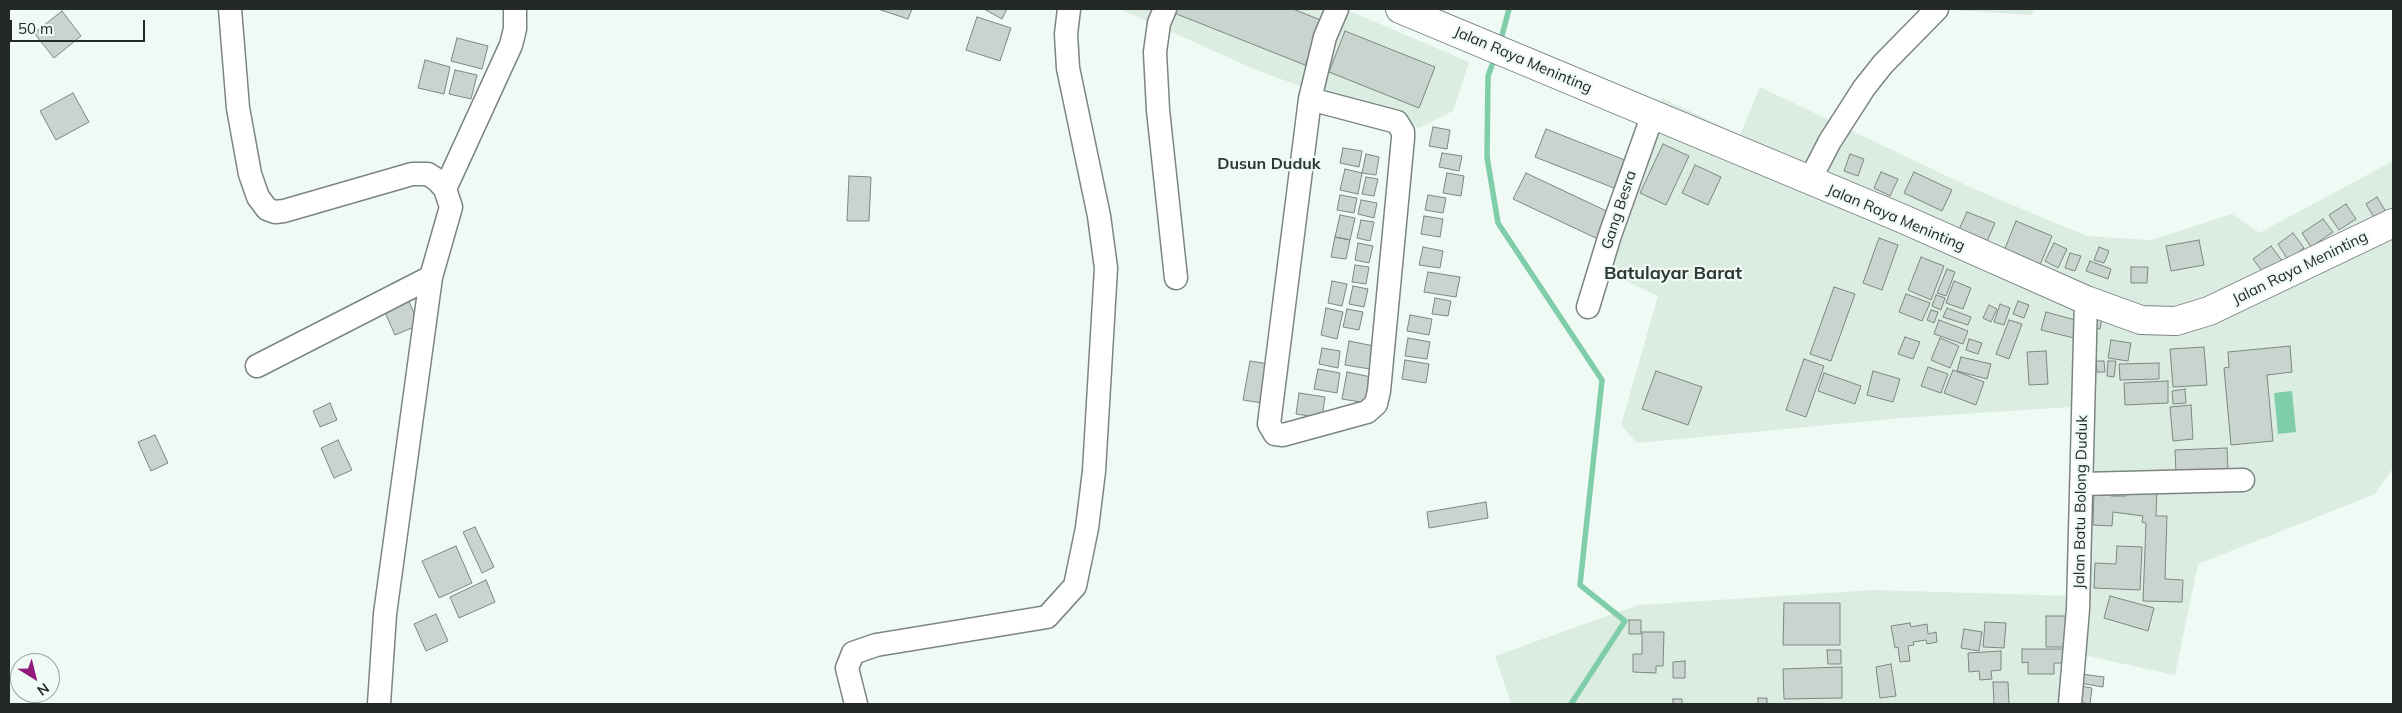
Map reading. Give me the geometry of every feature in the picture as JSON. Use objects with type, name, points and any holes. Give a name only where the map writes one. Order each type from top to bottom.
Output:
[{"type":"highway","name":"Jalan Raya Meninting","points":[[1400,9],[1813,183],[1901,218],[2086,300],[2141,320],[2176,321],[2230,303],[2393,223]]},
{"type":"street","points":[[230,9],[238,108],[250,174],[258,198],[267,209],[275,212],[284,212],[412,174],[428,174],[445,189],[451,207],[431,277],[385,614],[379,704]]},
{"type":"street","points":[[445,189],[511,45],[515,29],[514,9]]},
{"type":"street","points":[[856,704],[847,668],[853,654],[876,645],[1047,617],[1075,586],[1088,528],[1094,471],[1106,268],[1099,216],[1068,68],[1066,34],[1069,9]]},
{"type":"street","points":[[1165,9],[1159,23],[1155,52],[1156,81],[1176,278]]},
{"type":"street","points":[[1310,99],[1397,122],[1403,132],[1403,138],[1379,391],[1376,404],[1367,412],[1283,435],[1275,434],[1269,424],[1310,99],[1325,37],[1337,9]]},
{"type":"street","points":[[1813,183],[1816,168],[1830,141],[1864,88],[1888,58],[1937,9]]},
{"type":"street","name":"Gang Besra","points":[[1588,307],[1620,207],[1653,114]]},
{"type":"street","points":[[257,366],[431,277]]},
{"type":"street","name":"Jalan Batu Bolong Duduk","points":[[2070,704],[2078,609],[2086,300]]},
{"type":"street","points":[[2082,484],[2243,480]]},
{"type":"shaded area","points":[[1120,9],[1345,9],[1469,62],[1453,111],[1419,128],[1261,72]]},
{"type":"shaded area","points":[[1937,9],[2035,9],[2031,15]]},
{"type":"shaded area","points":[[1760,87],[1974,189],[2087,236],[2151,240],[2232,214],[2259,233],[2393,161],[2393,468],[2375,494],[2198,564],[2175,675],[2083,655],[2077,704],[1511,704],[1495,656],[1638,605],[1875,590],[2074,596],[2071,407],[1902,418],[1637,443],[1621,425],[1658,296],[1604,271],[1662,98],[1740,135]]},
{"type":"shaded area","points":[[2292,391],[2296,432],[2278,434],[2274,393]]},
{"type":"building","points":[[878,9],[912,9],[908,19]]},
{"type":"building","points":[[984,9],[1007,9],[1002,19]]},
{"type":"building","points":[[1164,9],[1293,9],[1323,21],[1305,65]]},
{"type":"building","points":[[62,11],[81,36],[54,58],[34,33]]},
{"type":"building","points":[[977,17],[1011,28],[1000,61],[966,50]]},
{"type":"building","points":[[1345,31],[1435,67],[1419,108],[1329,72]]},
{"type":"building","points":[[457,38],[488,46],[482,69],[451,61]]},
{"type":"building","points":[[425,60],[450,67],[444,94],[418,88]]},
{"type":"building","points":[[455,70],[477,75],[471,99],[449,94]]},
{"type":"building","points":[[73,93],[89,122],[56,140],[40,111]]},
{"type":"building","points":[[1433,127],[1450,130],[1447,149],[1429,146]]},
{"type":"building","points":[[1546,129],[1630,162],[1619,190],[1535,157]]},
{"type":"building","points":[[1663,144],[1689,156],[1666,205],[1640,193]]},
{"type":"building","points":[[1343,148],[1362,151],[1359,167],[1340,163]]},
{"type":"building","points":[[1442,153],[1462,156],[1459,171],[1439,167]]},
{"type":"building","points":[[1366,154],[1379,157],[1376,175],[1362,173]]},
{"type":"building","points":[[1850,154],[1864,159],[1858,176],[1844,171]]},
{"type":"building","points":[[1695,165],[1721,177],[1708,205],[1682,193]]},
{"type":"building","points":[[1345,169],[1362,173],[1358,194],[1340,190]]},
{"type":"building","points":[[1881,172],[1898,179],[1890,196],[1874,188]]},
{"type":"building","points":[[1914,172],[1952,190],[1942,211],[1904,193]]},
{"type":"building","points":[[1447,173],[1464,176],[1461,196],[1443,193]]},
{"type":"building","points":[[1526,173],[1615,215],[1602,241],[1513,199]]},
{"type":"building","points":[[849,176],[871,177],[869,221],[847,221]]},
{"type":"building","points":[[1366,177],[1378,179],[1374,196],[1362,194]]},
{"type":"building","points":[[1340,195],[1357,198],[1354,213],[1337,210]]},
{"type":"building","points":[[1428,195],[1446,198],[1443,213],[1425,210]]},
{"type":"building","points":[[2377,197],[2386,212],[2375,219],[2366,204]]},
{"type":"building","points":[[1361,200],[1377,203],[1374,218],[1358,214]]},
{"type":"building","points":[[2346,204],[2356,219],[2339,230],[2329,215]]},
{"type":"building","points":[[1967,212],[1995,223],[1985,246],[1957,234]]},
{"type":"building","points":[[1340,215],[1355,218],[1350,240],[1335,237]]},
{"type":"building","points":[[1424,216],[1443,219],[1440,237],[1421,234]]},
{"type":"building","points":[[2323,219],[2333,232],[2311,247],[2302,233]]},
{"type":"building","points":[[1361,220],[1374,222],[1370,241],[1357,238]]},
{"type":"building","points":[[2016,221],[2052,236],[2040,265],[2004,251]]},
{"type":"building","points":[[2293,233],[2304,248],[2288,260],[2278,244]]},
{"type":"building","points":[[1335,237],[1350,240],[1346,259],[1331,257]]},
{"type":"building","points":[[1879,238],[1898,245],[1882,290],[1863,283]]},
{"type":"building","points":[[2199,240],[2204,265],[2171,271],[2166,246]]},
{"type":"building","points":[[1358,243],[1373,246],[1369,263],[1355,260]]},
{"type":"building","points":[[2054,243],[2067,249],[2058,268],[2045,261]]},
{"type":"building","points":[[2271,246],[2283,262],[2265,275],[2253,259]]},
{"type":"building","points":[[1423,247],[1443,251],[1440,268],[1419,265]]},
{"type":"building","points":[[2099,247],[2109,251],[2104,263],[2094,260]]},
{"type":"building","points":[[2070,253],[2081,256],[2075,271],[2065,268]]},
{"type":"building","points":[[1921,257],[1944,266],[1931,300],[1908,290]]},
{"type":"building","points":[[2090,261],[2111,269],[2108,279],[2086,271]]},
{"type":"building","points":[[1355,265],[1369,267],[1366,284],[1352,282]]},
{"type":"building","points":[[2131,267],[2148,267],[2147,283],[2131,283]]},
{"type":"building","points":[[1947,269],[1955,272],[1946,296],[1937,293]]},
{"type":"building","points":[[1428,272],[1460,277],[1456,297],[1424,292]]},
{"type":"building","points":[[1332,281],[1347,284],[1342,306],[1328,303]]},
{"type":"building","points":[[1954,281],[1971,288],[1963,309],[1946,303]]},
{"type":"building","points":[[1353,286],[1368,289],[1364,307],[1349,304]]},
{"type":"building","points":[[1834,287],[1855,294],[1831,361],[1810,354]]},
{"type":"building","points":[[1906,294],[1930,303],[1922,321],[1899,312]]},
{"type":"building","points":[[1936,295],[1945,298],[1941,310],[1932,306]]},
{"type":"building","points":[[1435,298],[1451,301],[1448,316],[1432,314]]},
{"type":"building","points":[[408,299],[419,325],[395,335],[384,310]]},
{"type":"building","points":[[2018,301],[2029,305],[2024,318],[2013,314]]},
{"type":"building","points":[[2000,304],[2010,308],[2004,325],[1994,322]]},
{"type":"building","points":[[1989,305],[1997,309],[1991,322],[1983,318]]},
{"type":"building","points":[[1326,308],[1343,312],[1337,339],[1321,335]]},
{"type":"building","points":[[1947,308],[1971,317],[1968,325],[1943,317]]},
{"type":"building","points":[[1347,309],[1363,312],[1359,330],[1343,327]]},
{"type":"building","points":[[1931,310],[1938,312],[1934,323],[1927,320]]},
{"type":"building","points":[[2046,312],[2079,321],[2074,338],[2041,330]]},
{"type":"building","points":[[2092,312],[2103,314],[2100,329],[2089,327]]},
{"type":"building","points":[[1410,315],[1432,319],[1429,335],[1407,331]]},
{"type":"building","points":[[1939,320],[1968,331],[1963,344],[1934,334]]},
{"type":"building","points":[[2009,320],[2022,324],[2009,359],[1996,354]]},
{"type":"building","points":[[1905,337],[1920,342],[1913,359],[1898,354]]},
{"type":"building","points":[[1408,338],[1430,342],[1427,359],[1405,356]]},
{"type":"building","points":[[1940,338],[1959,346],[1950,368],[1931,360]]},
{"type":"building","points":[[1969,339],[1982,343],[1978,354],[1966,350]]},
{"type":"building","points":[[2111,340],[2131,343],[2128,361],[2108,358]]},
{"type":"building","points":[[1349,341],[1374,346],[1370,369],[1345,365]]},
{"type":"building","points":[[2290,346],[2292,372],[2267,375],[2273,441],[2231,445],[2224,368],[2229,367],[2228,352]]},
{"type":"building","points":[[2204,347],[2207,385],[2173,387],[2170,349]]},
{"type":"building","points":[[1322,348],[1340,351],[1338,368],[1319,364]]},
{"type":"building","points":[[2046,351],[2048,384],[2029,385],[2027,352]]},
{"type":"building","points":[[1961,357],[1991,364],[1987,379],[1957,371]]},
{"type":"building","points":[[1804,359],[1824,366],[1806,417],[1786,410]]},
{"type":"building","points":[[1405,360],[1429,364],[1426,383],[1402,379]]},
{"type":"building","points":[[1250,361],[1269,364],[1262,403],[1243,400]]},
{"type":"building","points":[[2096,361],[2104,361],[2105,372],[2097,372]]},
{"type":"building","points":[[2108,361],[2116,361],[2114,377],[2107,376]]},
{"type":"building","points":[[2159,363],[2159,379],[2120,380],[2119,364]]},
{"type":"building","points":[[1928,367],[1948,374],[1941,393],[1921,386]]},
{"type":"building","points":[[1318,369],[1340,373],[1337,393],[1314,389]]},
{"type":"building","points":[[1953,370],[1984,382],[1976,405],[1944,393]]},
{"type":"building","points":[[1656,371],[1702,387],[1688,425],[1642,409]]},
{"type":"building","points":[[1873,371],[1900,379],[1893,402],[1867,395]]},
{"type":"building","points":[[1347,372],[1371,377],[1366,403],[1342,399]]},
{"type":"building","points":[[1824,373],[1861,386],[1855,404],[1818,391]]},
{"type":"building","points":[[2168,381],[2168,403],[2125,405],[2124,383]]},
{"type":"building","points":[[2185,389],[2186,403],[2173,404],[2172,391]]},
{"type":"building","points":[[1299,393],[1325,397],[1322,418],[1296,414]]},
{"type":"building","points":[[330,403],[337,420],[320,427],[313,411]]},
{"type":"building","points":[[2191,405],[2193,439],[2173,441],[2170,407]]},
{"type":"building","points":[[155,435],[168,463],[151,471],[138,442]]},
{"type":"building","points":[[338,440],[352,470],[334,478],[321,448]]},
{"type":"building","points":[[2227,448],[2228,471],[2176,473],[2175,450]]},
{"type":"building","points":[[2127,487],[2157,488],[2156,516],[2167,516],[2165,579],[2183,580],[2182,602],[2143,601],[2146,523],[2142,522],[2143,516],[2113,512],[2112,526],[2093,525],[2094,488],[2111,488],[2111,496],[2126,496]]},
{"type":"building","points":[[1486,502],[1488,518],[1429,528],[1427,512]]},
{"type":"building","points":[[475,527],[494,567],[482,573],[463,532]]},
{"type":"building","points":[[456,546],[472,583],[439,598],[422,561]]},
{"type":"building","points":[[2117,546],[2142,547],[2140,590],[2094,588],[2095,563],[2116,564]]},
{"type":"building","points":[[486,580],[495,602],[459,618],[450,597]]},
{"type":"building","points":[[2110,596],[2154,608],[2148,631],[2104,618]]},
{"type":"building","points":[[1784,603],[1840,603],[1840,645],[1783,645]]},
{"type":"building","points":[[436,614],[448,641],[426,651],[414,624]]},
{"type":"building","points":[[2046,616],[2071,616],[2071,647],[2046,647]]},
{"type":"building","points":[[1629,620],[1641,620],[1641,634],[1629,634]]},
{"type":"building","points":[[1985,622],[2006,623],[2004,648],[1983,647]]},
{"type":"building","points":[[1910,623],[1911,627],[1927,624],[1928,634],[1936,632],[1937,642],[1927,644],[1926,640],[1913,642],[1914,645],[1908,646],[1910,661],[1900,662],[1898,647],[1895,648],[1891,626]]},
{"type":"building","points":[[1964,629],[1982,632],[1979,651],[1961,648]]},
{"type":"building","points":[[1642,632],[1664,632],[1663,666],[1656,666],[1656,673],[1633,672],[1633,654],[1642,654]]},
{"type":"building","points":[[2022,649],[2068,649],[2068,663],[2054,663],[2054,674],[2028,674],[2028,662],[2022,663]]},
{"type":"building","points":[[1827,650],[1841,650],[1841,664],[1828,664]]},
{"type":"building","points":[[2001,651],[2001,670],[1991,671],[1992,679],[1980,680],[1979,671],[1969,672],[1968,653]]},
{"type":"building","points":[[1685,661],[1685,678],[1673,678],[1673,662]]},
{"type":"building","points":[[1891,664],[1896,696],[1880,698],[1876,667]]},
{"type":"building","points":[[1842,667],[1842,698],[1784,699],[1783,669]]},
{"type":"building","points":[[2081,674],[2104,677],[2103,687],[2079,683]]},
{"type":"building","points":[[1993,682],[2008,682],[2009,704],[1994,704]]},
{"type":"building","points":[[2080,686],[2092,688],[2090,704],[2078,702]]},
{"type":"building","points":[[1758,698],[1767,698],[1767,704],[1758,704]]},
{"type":"building","points":[[1673,699],[1682,699],[1682,704],[1673,704]]},
{"type":"waterway","points":[[1500,43],[1509,9]]},
{"type":"waterway","points":[[1495,57],[1488,76],[1487,157],[1498,223],[1602,380],[1580,585],[1625,621],[1571,704]]},
{"type":"district","name":"Dusun Duduk","points":[[1269,164]]},
{"type":"district","name":"Batulayar Barat","points":[[1673,274]]}]
